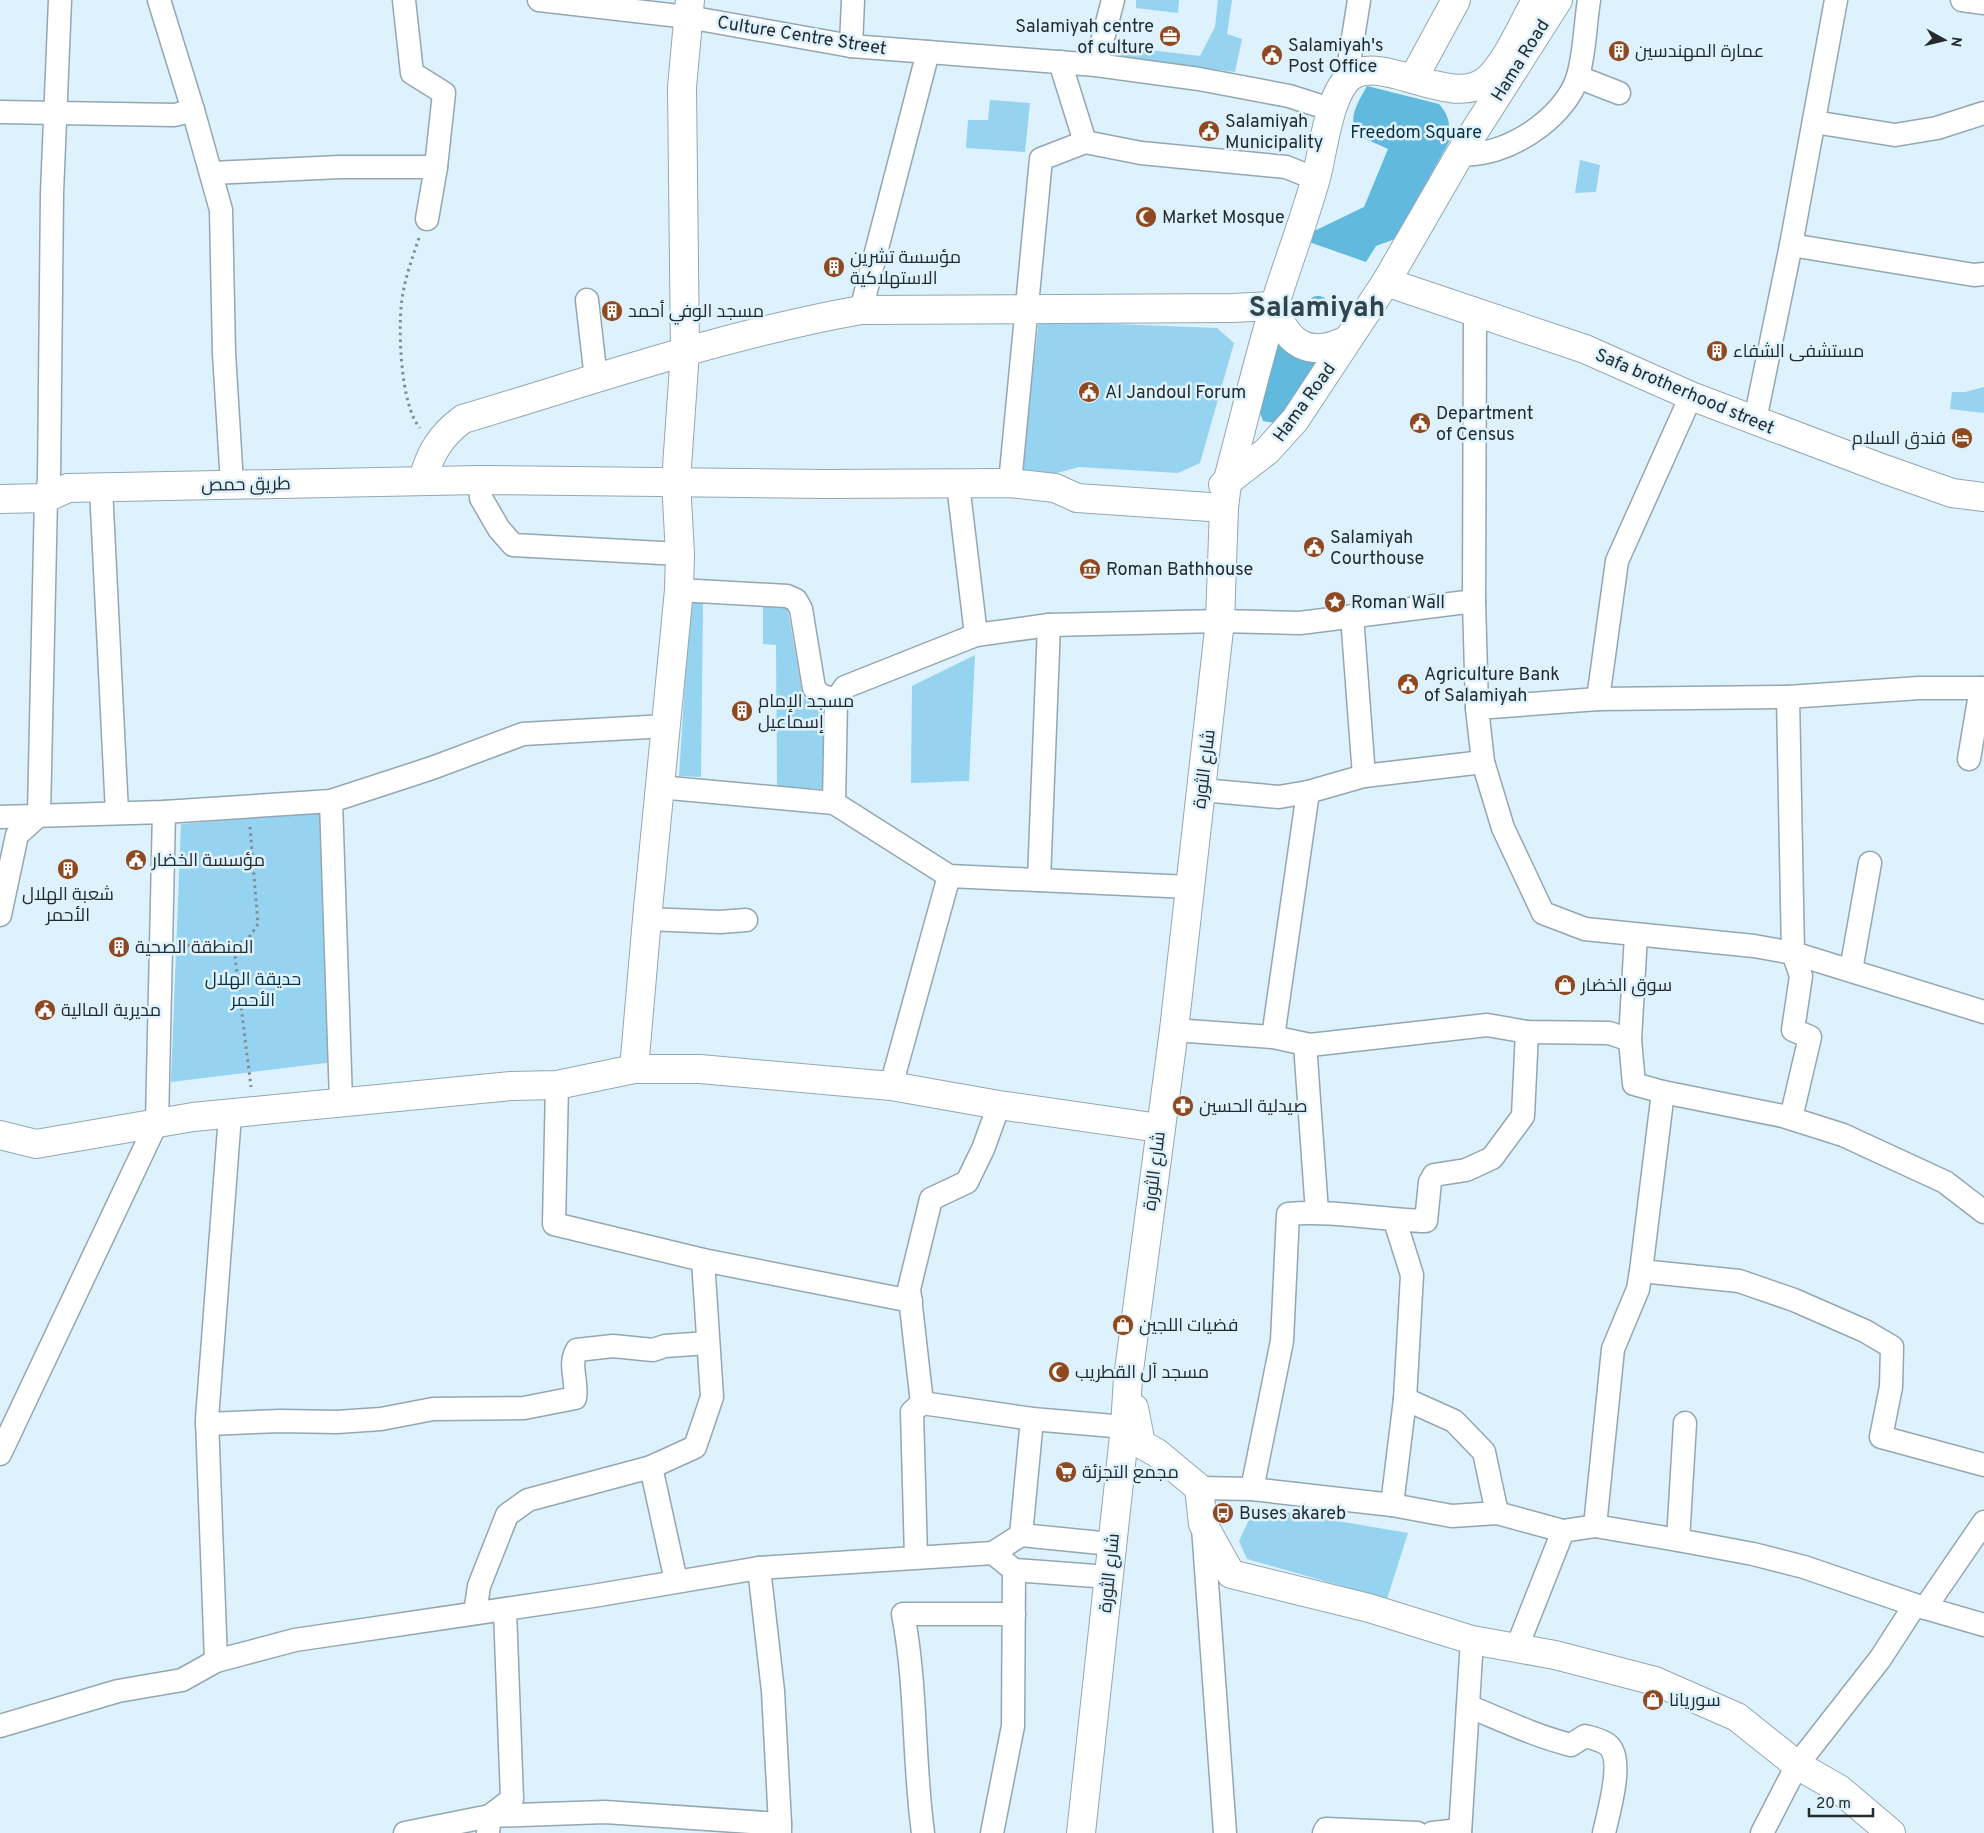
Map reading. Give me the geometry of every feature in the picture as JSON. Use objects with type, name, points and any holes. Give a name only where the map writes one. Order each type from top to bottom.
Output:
[{"type":"main road","points":[[1413,79],[1456,0]]},
{"type":"main road","name":"Hama Road","points":[[1354,75],[1372,71],[1451,88],[1464,89],[1477,86],[1488,79],[1497,68],[1536,0]]},
{"type":"main road","name":"Hama Road","points":[[1225,496],[1282,436],[1348,340],[1386,282],[1467,144],[1558,0]]},
{"type":"main road","points":[[634,1069],[679,590],[680,554],[676,482],[685,352],[682,87],[689,8]]},
{"type":"main road","points":[[1225,496],[1274,306],[1316,179],[1333,110],[1342,86],[1354,75]]},
{"type":"main road","points":[[1451,88],[1468,108],[1473,121],[1467,144]]},
{"type":"main road","name":"Safa brotherhood street","points":[[1386,282],[1585,349],[1691,396],[1952,493],[1984,497]]},
{"type":"main road","points":[[423,481],[430,456],[436,445],[463,419],[685,352],[812,318],[861,310],[1233,308],[1274,306]]},
{"type":"main road","points":[[1274,306],[1287,335],[1299,344],[1318,349],[1332,348],[1348,340]]},
{"type":"main road","name":"طريق حمص","points":[[0,499],[54,489],[480,480],[1010,483],[1055,488],[1078,484],[1208,489],[1225,496]]},
{"type":"main road","name":"طريق حمص","points":[[0,481],[54,489]]},
{"type":"main road","name":"شارع الثورة","points":[[1080,1833],[1128,1378],[1174,1030],[1189,887],[1202,790],[1220,621],[1225,496]]},
{"type":"main road","points":[[0,1135],[36,1144],[193,1117],[242,1114],[341,1101],[511,1086],[557,1085],[634,1069],[700,1069],[891,1086],[999,1105],[1160,1128]]},
{"type":"main road","points":[[1128,1378],[1141,1444],[1157,1453],[1198,1488],[1203,1524],[1231,1574],[1369,1608],[1472,1640],[1517,1647],[1655,1681],[1738,1717],[1797,1765],[1839,1789],[1891,1833]]},
{"type":"street","points":[[0,915],[17,835],[39,815],[54,489],[52,193],[60,0]]},
{"type":"street","points":[[159,0],[221,210],[224,353],[232,484]]},
{"type":"street","points":[[404,0],[412,73],[444,93],[436,167],[427,219]]},
{"type":"street","name":"Culture Centre Street","points":[[539,0],[689,8],[851,46],[1096,65],[1199,79],[1289,96],[1333,110]]},
{"type":"street","points":[[851,46],[854,0]]},
{"type":"street","points":[[1096,65],[1113,0]]},
{"type":"street","points":[[1354,75],[1349,63],[1359,0]]},
{"type":"street","points":[[1467,144],[1469,155],[1500,149],[1524,137],[1558,111],[1578,77],[1589,0]]},
{"type":"street","points":[[1755,420],[1791,245],[1836,0]]},
{"type":"street","points":[[1962,0],[1984,4]]},
{"type":"street","points":[[861,310],[928,52]]},
{"type":"street","points":[[1060,62],[1085,142]]},
{"type":"street","points":[[1578,77],[1619,93]]},
{"type":"street","points":[[0,112],[175,115],[193,110]]},
{"type":"street","points":[[1814,122],[1895,135],[1937,128],[1984,113]]},
{"type":"street","points":[[1010,483],[1041,159],[1085,142],[1141,153],[1286,167],[1316,179]]},
{"type":"street","points":[[211,173],[340,167],[436,167]]},
{"type":"street","points":[[1791,245],[1974,275],[1984,274]]},
{"type":"street","points":[[587,300],[596,379]]},
{"type":"street","points":[[1475,312],[1474,601],[1477,708],[1483,762],[1503,828],[1542,913],[1585,929],[1754,946],[1793,953],[1984,1012]]},
{"type":"street","points":[[1598,699],[1617,561],[1691,396]]},
{"type":"street","points":[[480,480],[481,498],[499,529],[513,545],[680,554]]},
{"type":"street","points":[[958,484],[976,634]]},
{"type":"street","points":[[100,488],[118,813]]},
{"type":"street","points":[[679,590],[787,596],[796,600],[801,609],[814,688],[820,695],[836,700]]},
{"type":"street","points":[[834,803],[836,700],[846,687],[976,634],[1049,625],[1220,621],[1300,623],[1474,601]]},
{"type":"street","points":[[1352,616],[1364,776]]},
{"type":"street","points":[[1039,880],[1049,625]]},
{"type":"street","points":[[1477,708],[1598,699],[1788,697],[1919,688],[1983,688],[1969,759]]},
{"type":"street","points":[[1788,697],[1793,953],[1801,976],[1793,1030],[1810,1037],[1791,1118]]},
{"type":"street","points":[[0,817],[164,812],[331,801],[432,768],[523,734],[666,726]]},
{"type":"street","points":[[1202,790],[1279,797],[1308,792],[1364,776],[1483,762]]},
{"type":"street","points":[[659,788],[834,803],[949,876],[1189,887]]},
{"type":"street","points":[[1273,1037],[1308,792]]},
{"type":"street","points":[[331,801],[341,1101]]},
{"type":"street","points":[[0,1454],[157,1122],[164,812]]},
{"type":"street","points":[[1851,970],[1870,863]]},
{"type":"street","points":[[891,1086],[949,876]]},
{"type":"street","points":[[647,919],[720,922],[746,920]]},
{"type":"street","points":[[1636,935],[1630,1040],[1634,1084],[1663,1092],[1732,1104],[1791,1118],[1843,1135],[1880,1150],[1945,1182],[1984,1212]]},
{"type":"street","points":[[1174,1030],[1273,1037],[1305,1044],[1487,1025],[1527,1032],[1609,1034],[1630,1040]]},
{"type":"street","points":[[1252,1489],[1282,1340],[1288,1214],[1317,1212],[1395,1221],[1426,1221],[1430,1182],[1434,1175],[1466,1170],[1492,1158],[1523,1116],[1527,1032]]},
{"type":"street","points":[[1305,1044],[1317,1212]]},
{"type":"street","points":[[557,1085],[554,1224],[703,1260],[911,1301]]},
{"type":"street","points":[[1595,1526],[1613,1349],[1638,1289],[1663,1092]]},
{"type":"street","points":[[922,1403],[909,1289],[931,1200],[967,1182],[983,1149],[999,1105]]},
{"type":"street","points":[[216,1661],[208,1424],[242,1114]]},
{"type":"street","points":[[1392,1505],[1405,1399],[1412,1275],[1395,1221]]},
{"type":"street","points":[[475,1613],[479,1586],[507,1515],[528,1500],[652,1467],[695,1447],[712,1398],[703,1260]]},
{"type":"street","points":[[1641,1271],[1739,1281],[1794,1300],[1865,1331],[1892,1348],[1892,1387],[1881,1437],[1984,1465]]},
{"type":"street","points":[[208,1424],[280,1420],[337,1422],[381,1419],[433,1409],[524,1408],[575,1398],[576,1390],[572,1359],[577,1350],[613,1346],[653,1350],[665,1346],[708,1343]]},
{"type":"street","points":[[1405,1399],[1454,1421],[1484,1452],[1497,1513]]},
{"type":"street","points":[[922,1403],[1032,1419],[1124,1427]]},
{"type":"street","points":[[916,1558],[912,1412],[922,1403]]},
{"type":"street","points":[[1021,1535],[1032,1419]]},
{"type":"street","points":[[1678,1540],[1684,1422]]},
{"type":"street","points":[[652,1467],[676,1581]]},
{"type":"street","points":[[1198,1488],[1252,1489],[1392,1505],[1452,1516],[1497,1513],[1563,1531],[1595,1526],[1678,1540],[1753,1554],[1804,1567],[1920,1606],[1984,1625]]},
{"type":"street","points":[[1762,1833],[1797,1765],[1984,1522]]},
{"type":"street","points":[[1203,1524],[1224,1833]]},
{"type":"street","points":[[1517,1647],[1563,1531]]},
{"type":"street","points":[[0,1726],[118,1691],[182,1680],[216,1661],[295,1640],[505,1610],[759,1568],[993,1553],[1021,1535],[1111,1544]]},
{"type":"street","points":[[993,1553],[1014,1570],[1108,1576]]},
{"type":"street","points":[[405,1833],[605,1812],[774,1830],[773,1691],[759,1568]]},
{"type":"street","points":[[992,1833],[1013,1726],[1014,1570]]},
{"type":"street","points":[[489,1825],[512,1799],[505,1610]]},
{"type":"street","points":[[923,1833],[915,1758],[910,1655],[903,1614],[1014,1614]]},
{"type":"street","points":[[1432,1833],[1460,1832],[1472,1640]]},
{"type":"street","points":[[1468,1706],[1530,1733],[1553,1740],[1571,1745],[1585,1736],[1608,1745],[1615,1755],[1613,1798],[1604,1833]]},
{"type":"street","points":[[1324,1833],[1326,1829],[1416,1833]]},
{"type":"path","points":[[427,219],[418,238],[403,294],[402,371],[403,383],[417,424],[436,445]]},
{"type":"path","points":[[242,1114],[234,958],[258,924],[249,806]]},
{"type":"path","points":[[161,947],[246,942]]},
{"type":"green space","points":[[1136,0],[1179,0],[1178,13],[1136,8]]},
{"type":"green space","points":[[1218,0],[1232,0],[1227,34],[1242,39],[1235,72],[1115,57],[1116,46],[1200,56],[1215,27]]},
{"type":"green space","name":"Freedom Square","points":[[1367,86],[1439,104],[1447,117],[1449,142],[1395,239],[1376,246],[1366,262],[1309,242],[1312,232],[1364,207],[1388,149],[1365,139],[1359,134],[1353,122],[1355,110]]},
{"type":"green space","points":[[990,100],[1030,103],[1025,152],[966,148],[968,120],[988,120]]},
{"type":"green space","points":[[1580,160],[1600,165],[1596,192],[1575,193]]},
{"type":"green space","points":[[1039,321],[1217,328],[1234,343],[1200,463],[1178,473],[1079,467],[1053,474],[1021,470]]},
{"type":"green space","points":[[1280,332],[1323,355],[1285,413],[1275,423],[1263,421],[1259,410]]},
{"type":"green space","points":[[1984,387],[1984,413],[1950,409],[1952,392],[1965,392]]},
{"type":"green space","points":[[690,603],[703,603],[701,777],[679,776]]},
{"type":"green space","points":[[763,604],[787,605],[803,697],[824,713],[822,789],[777,786],[776,645],[763,644]]},
{"type":"green space","points":[[975,655],[969,781],[911,783],[912,686]]},
{"type":"green space","name":"حديقة الهلال الأحمر","points":[[322,812],[334,1062],[171,1082],[181,824]]},
{"type":"green space","points":[[1255,1507],[1408,1533],[1387,1599],[1247,1559],[1239,1541]]},
{"type":"shaded area","points":[[1318,296],[1326,299],[1329,307],[1326,315],[1318,318],[1310,315],[1307,307],[1310,299]]},
{"type":"place","name":"Salamiyah centre of culture","points":[[1170,36]]},
{"type":"place","name":"عمارة المهندسين","points":[[1619,51]]},
{"type":"place","name":"Salamiyah's Post Office","points":[[1272,55]]},
{"type":"place","name":"Salamiyah Municipality","points":[[1209,131]]},
{"type":"place","name":"Market Mosque","points":[[1146,217]]},
{"type":"place","name":"مؤسسة تشرين الاستهلاكية","points":[[834,267]]},
{"type":"place","name":"مسجد الوفي أحمد","points":[[612,311]]},
{"type":"place","name":"مستشفى الشفاء","points":[[1717,351]]},
{"type":"place","name":"Al Jandoul Forum","points":[[1089,392]]},
{"type":"place","name":"Department of Census","points":[[1420,423]]},
{"type":"place","name":"فندق السلام","points":[[1962,438]]},
{"type":"place","name":"Salamiyah Courthouse","points":[[1314,547]]},
{"type":"place","name":"Roman Bathhouse","points":[[1090,569]]},
{"type":"place","name":"Roman Wall","points":[[1335,602]]},
{"type":"place","name":"Agriculture Bank of Salamiyah","points":[[1408,684]]},
{"type":"place","name":"مسجد الإمام إسماعيل","points":[[742,711]]},
{"type":"place","name":"مؤسسة الخضار","points":[[136,860]]},
{"type":"place","name":"شعبة الهلال الأحمر","points":[[68,869]]},
{"type":"place","name":"المنطقة الصحية","points":[[119,947]]},
{"type":"place","name":"سوق الخضار","points":[[1565,985]]},
{"type":"place","name":"مديرية المالية","points":[[45,1010]]},
{"type":"place","name":"صيدلية الحسين","points":[[1183,1106]]},
{"type":"place","name":"فضيات اللجين","points":[[1123,1325]]},
{"type":"place","name":"مسجد آل القطريب","points":[[1059,1372]]},
{"type":"place","name":"مجمع التجزئة","points":[[1066,1472]]},
{"type":"place","name":"Buses akareb","points":[[1223,1513]]},
{"type":"place","name":"سوريانا","points":[[1653,1700]]},
{"type":"district","name":"Salamiyah","points":[[1317,306]]}]
